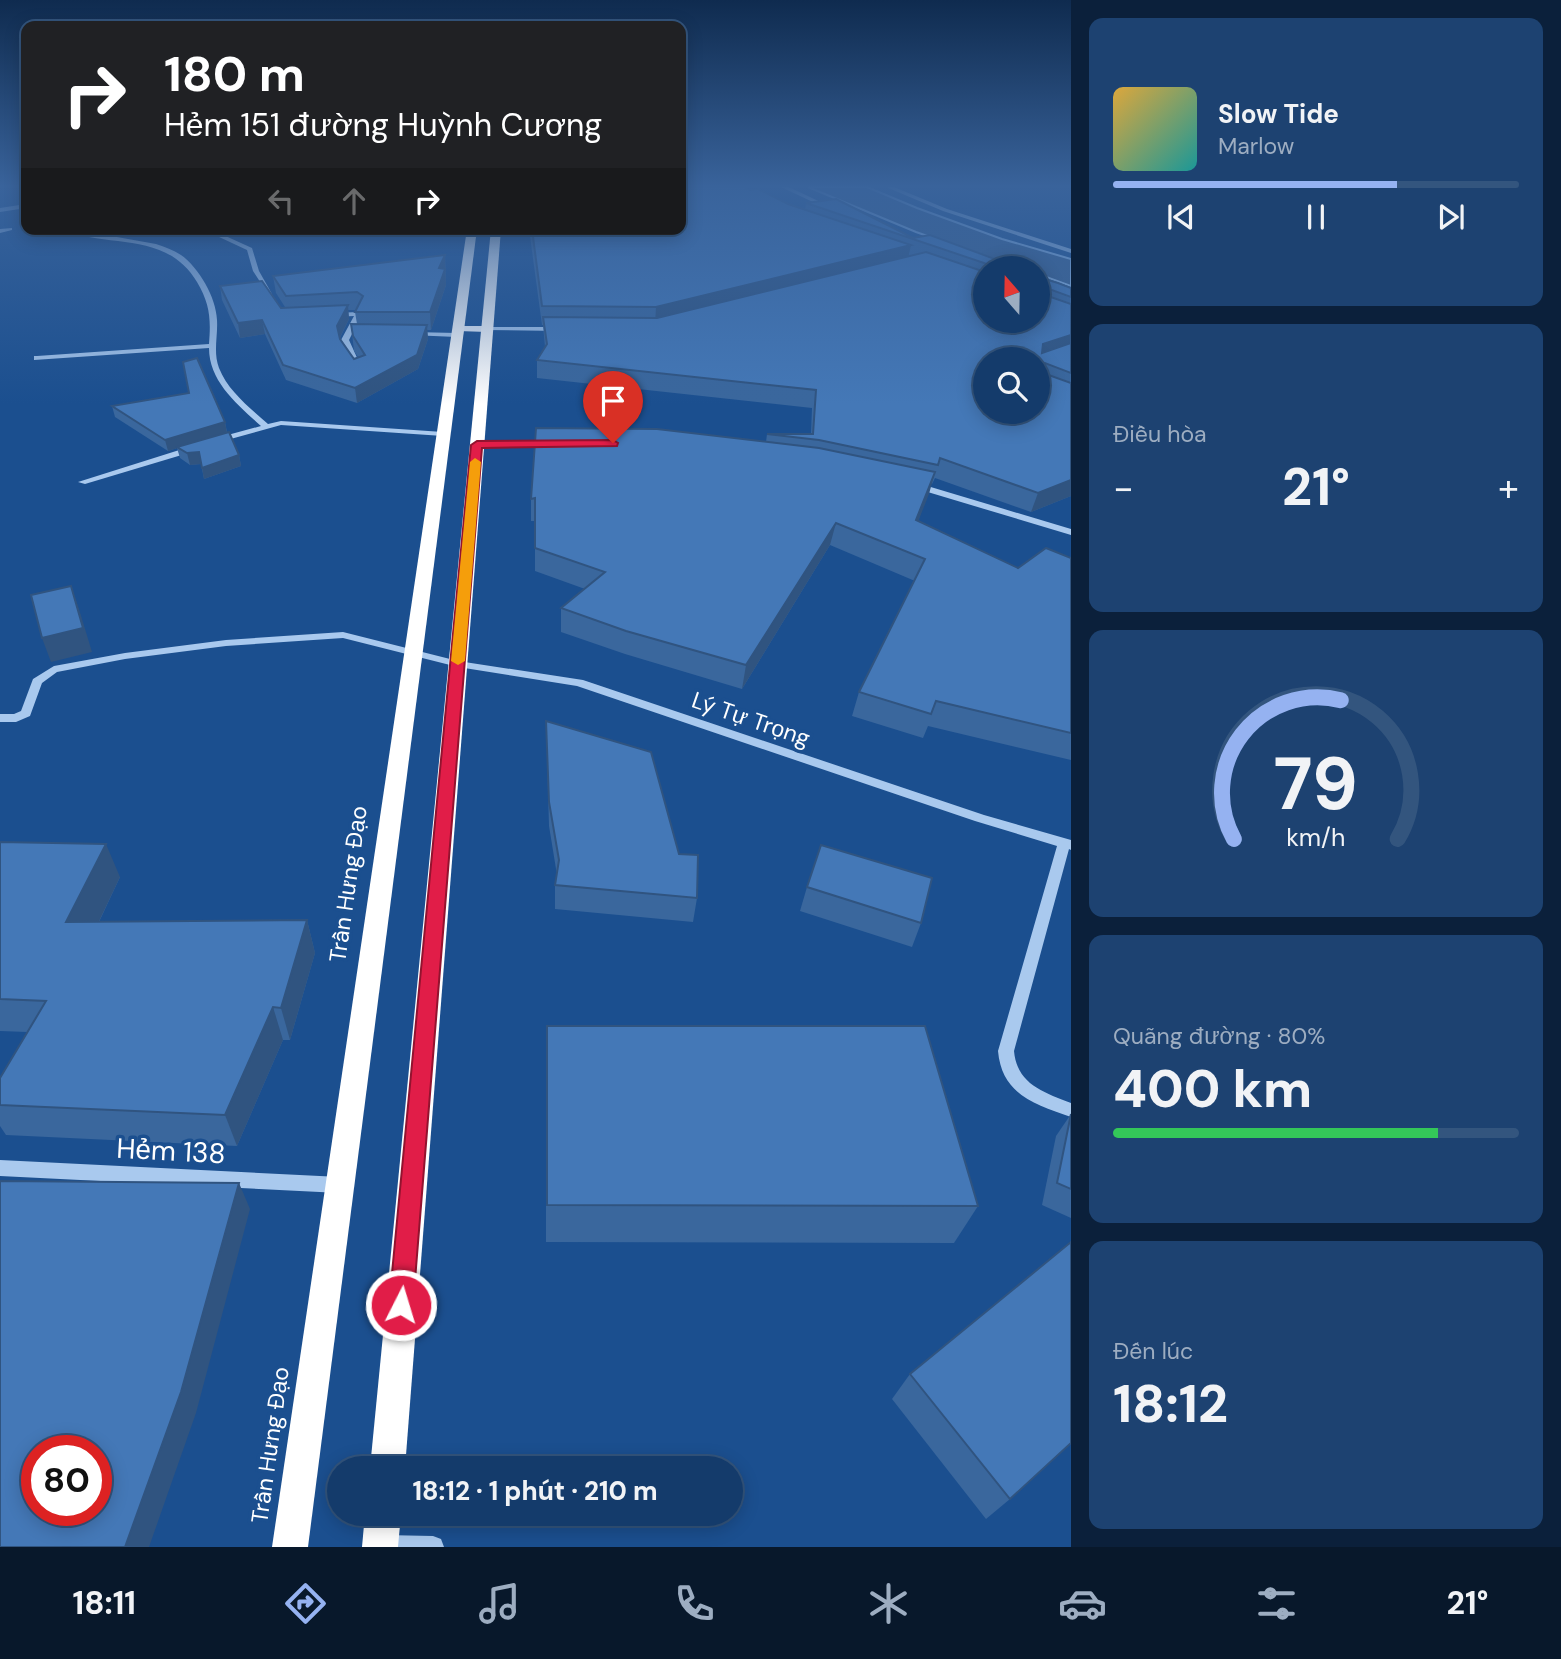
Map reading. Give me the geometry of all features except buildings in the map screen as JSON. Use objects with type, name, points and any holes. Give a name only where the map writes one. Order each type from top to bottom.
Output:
[{"type":"highway","name":"Trần Hưng Đạo","points":[[290,1547],[468,259]]},
{"type":"highway","points":[[388,1456],[493,259]]},
{"type":"highway","points":[[380,1547],[382,1526]]},
{"type":"main road","points":[[458,332],[487,329]]},
{"type":"street","points":[[181,259],[207,295],[214,317],[212,346],[216,369],[238,401],[266,426]]},
{"type":"street","points":[[253,259],[256,271],[274,300]]},
{"type":"street","points":[[322,316],[359,314],[345,340],[348,352],[360,369]]},
{"type":"street","points":[[487,329],[571,329]]},
{"type":"street","points":[[404,334],[458,332]]},
{"type":"street","points":[[350,334],[363,334]]},
{"type":"street","points":[[37,358],[212,346]]},
{"type":"street","points":[[82,482],[266,426],[298,423],[443,434]]},
{"type":"street","points":[[477,445],[554,443]]},
{"type":"street","points":[[908,484],[1071,532]]},
{"type":"street","name":"Lý Tự Trọng","points":[[0,718],[16,718],[26,713],[37,681],[43,674],[54,669],[125,656],[226,643],[343,635],[458,664],[579,683],[967,814],[1068,844]]},
{"type":"street","points":[[1068,844],[1006,1051],[1005,1065],[1023,1089],[1071,1110]]},
{"type":"street","name":"Hẻm 138","points":[[0,1168],[340,1185]]},
{"type":"street","points":[[380,1547],[433,1547]]},
{"type":"water","points":[[1050,259],[1071,259],[1071,286],[1050,278]]},
{"type":"slow traffic","points":[[458,661],[475,462]]},
{"type":"route","points":[[401,1305],[477,445],[613,443]]}]
